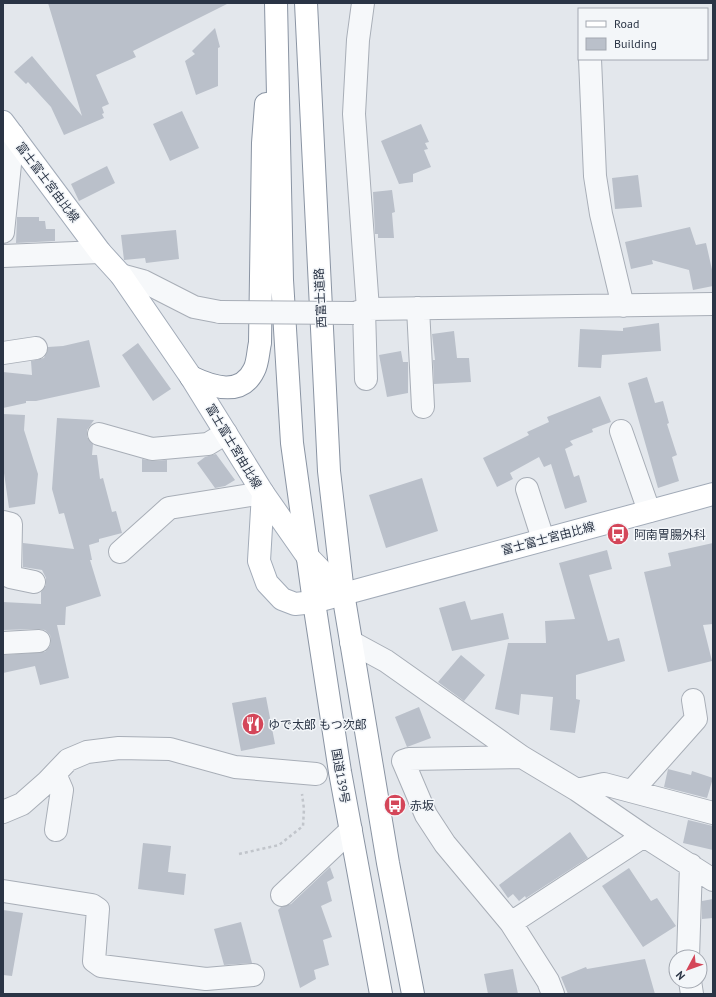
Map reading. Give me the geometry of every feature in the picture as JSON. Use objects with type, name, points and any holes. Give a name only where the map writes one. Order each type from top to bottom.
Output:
[{"type":"main road","points":[[191,377],[207,385],[222,389],[239,384],[248,378],[255,369],[260,343],[263,143],[275,3]]},
{"type":"main road","points":[[275,3],[283,296],[292,443],[307,556]]},
{"type":"main road","name":"西富士道路","points":[[306,3],[329,471],[343,593]]},
{"type":"main road","name":"富士富士宮由比線","points":[[8,129],[100,252],[121,275],[191,377],[262,494],[259,561],[267,583],[282,598],[295,604],[314,602],[713,494]]},
{"type":"main road","points":[[262,494],[307,556],[343,593],[413,994]]},
{"type":"main road","name":"国道139号","points":[[307,556],[351,830],[381,994]]},
{"type":"street","points":[[363,3],[358,40],[354,114],[366,379]]},
{"type":"street","points":[[590,60],[595,176],[601,214],[623,306]]},
{"type":"street","points":[[3,232],[8,129]]},
{"type":"street","points":[[3,256],[100,252]]},
{"type":"street","points":[[121,275],[144,281],[194,307],[220,312],[713,304]]},
{"type":"street","points":[[418,308],[423,407]]},
{"type":"street","points":[[3,353],[36,348]]},
{"type":"street","points":[[621,432],[649,511]]},
{"type":"street","points":[[99,434],[152,449],[208,444],[226,433]]},
{"type":"street","points":[[527,489],[543,540]]},
{"type":"street","points":[[120,552],[169,508],[262,494]]},
{"type":"street","points":[[3,522],[11,524],[10,577],[34,582]]},
{"type":"street","points":[[3,643],[39,641]]},
{"type":"street","points":[[351,642],[386,661],[522,757],[577,790],[644,836],[713,880]]},
{"type":"street","points":[[632,791],[696,719],[693,700]]},
{"type":"street","points":[[3,812],[22,804],[68,760],[87,752],[120,748],[170,749],[235,767],[307,774]]},
{"type":"street","points":[[522,757],[409,759],[403,761],[426,815],[445,844],[511,923],[548,981],[553,994]]},
{"type":"street","points":[[55,774],[62,790],[56,830]]},
{"type":"street","points":[[577,790],[604,784],[713,813]]},
{"type":"street","points":[[282,895],[351,830]]},
{"type":"street","points":[[511,923],[644,836]]},
{"type":"street","points":[[688,949],[691,865]]},
{"type":"street","points":[[3,891],[92,906],[98,909],[94,962],[101,966],[206,979],[253,975]]},
{"type":"path","points":[[239,854],[279,845],[303,826],[307,774]]},
{"type":"building","points":[[48,3],[229,3],[133,51],[136,57],[96,75],[109,104],[102,107],[104,113],[102,114],[104,118],[64,135],[51,107],[28,82],[26,84],[14,72],[32,56],[82,116]]},
{"type":"building","points":[[215,28],[220,47],[218,48],[218,86],[196,95],[185,61],[195,54],[192,51]]},
{"type":"building","points":[[182,111],[199,148],[170,161],[153,124]]},
{"type":"building","points":[[421,124],[429,142],[425,143],[428,149],[424,150],[431,167],[413,174],[413,182],[399,184],[381,141]]},
{"type":"building","points":[[107,166],[115,183],[79,201],[71,184]]},
{"type":"building","points":[[638,175],[642,207],[615,209],[612,178]]},
{"type":"building","points":[[392,190],[395,212],[392,213],[394,238],[378,238],[378,234],[375,234],[373,192]]},
{"type":"building","points":[[17,217],[39,217],[39,221],[45,221],[46,229],[55,229],[55,241],[16,243]]},
{"type":"building","points":[[690,227],[696,245],[706,243],[713,274],[713,286],[693,290],[689,270],[652,260],[653,264],[631,269],[625,242]]},
{"type":"building","points":[[176,230],[179,259],[146,263],[145,258],[124,260],[121,235]]},
{"type":"building","points":[[659,323],[661,351],[602,355],[601,368],[578,367],[580,329],[623,331],[623,328]]},
{"type":"building","points":[[454,331],[457,358],[469,358],[471,382],[434,384],[433,360],[435,360],[432,334]]},
{"type":"building","points":[[89,340],[100,387],[36,401],[26,401],[26,403],[3,408],[3,372],[32,375],[31,361],[44,358],[48,347],[63,346]]},
{"type":"building","points":[[138,343],[171,389],[153,401],[122,355]]},
{"type":"building","points":[[401,351],[403,362],[408,362],[408,393],[387,397],[379,355]]},
{"type":"building","points":[[647,377],[655,403],[663,401],[669,423],[667,424],[677,455],[672,457],[679,481],[658,488],[628,383]]},
{"type":"building","points":[[600,396],[611,422],[592,429],[593,432],[570,441],[573,445],[565,449],[574,477],[579,475],[587,502],[565,509],[551,464],[544,467],[539,457],[510,473],[513,479],[497,487],[483,458],[529,435],[527,432],[549,422],[547,417]]},
{"type":"building","points":[[3,414],[25,415],[24,430],[38,474],[35,504],[9,508],[3,466]]},
{"type":"building","points":[[57,418],[94,420],[87,430],[87,437],[93,444],[92,455],[97,455],[100,479],[103,478],[112,512],[116,511],[122,533],[99,539],[99,542],[89,545],[92,560],[90,560],[101,596],[66,607],[65,625],[57,625],[69,678],[40,685],[35,666],[3,673],[3,655],[45,652],[50,646],[50,635],[45,630],[39,629],[3,630],[3,602],[41,604],[41,592],[46,585],[46,578],[42,570],[23,567],[23,543],[74,549],[64,513],[59,514],[52,489]]},
{"type":"building","points":[[216,454],[235,480],[225,486],[215,488],[197,463],[205,457]]},
{"type":"building","points":[[142,459],[153,461],[167,460],[167,472],[142,472]]},
{"type":"building","points":[[422,478],[438,531],[386,548],[369,495]]},
{"type":"building","points":[[713,543],[713,624],[703,625],[712,661],[668,672],[644,572],[671,566],[668,553]]},
{"type":"building","points":[[607,550],[612,569],[589,575],[608,641],[619,638],[625,661],[576,675],[576,699],[580,700],[575,733],[550,730],[553,697],[521,694],[519,715],[495,709],[508,643],[546,643],[545,621],[575,619],[559,563]]},
{"type":"building","points":[[465,601],[471,620],[503,613],[509,639],[452,651],[439,608]]},
{"type":"building","points":[[461,655],[485,675],[464,701],[438,682]]},
{"type":"building","name":"ゆで太郎 もつ次郎","points":[[266,697],[275,744],[241,751],[232,703]]},
{"type":"building","points":[[419,707],[431,738],[407,747],[395,717]]},
{"type":"building","points":[[668,769],[691,775],[692,771],[713,778],[707,798],[664,787]]},
{"type":"building","points":[[688,820],[713,826],[713,850],[683,843]]},
{"type":"building","points":[[570,832],[588,858],[526,898],[525,896],[519,901],[513,894],[508,898],[499,885]]},
{"type":"building","points":[[143,843],[171,846],[168,872],[186,874],[184,895],[138,889]]},
{"type":"building","points":[[330,867],[334,878],[327,882],[332,901],[321,906],[332,937],[323,940],[329,965],[314,970],[316,979],[300,988],[278,910],[281,907],[291,904]]},
{"type":"building","points":[[629,868],[651,901],[657,898],[676,926],[643,947],[602,886]]},
{"type":"building","points":[[713,899],[713,918],[702,919],[702,901]]},
{"type":"building","points":[[3,910],[23,913],[12,976],[3,975]]},
{"type":"building","points":[[241,922],[252,963],[224,965],[214,929]]},
{"type":"building","points":[[645,959],[655,994],[568,994],[561,977],[586,967],[587,969]]},
{"type":"building","points":[[513,969],[518,994],[488,994],[484,974]]},
{"type":"place","name":"阿南胃腸外科","points":[[618,534]]},
{"type":"place","name":"ゆで太郎 もつ次郎","points":[[253,724]]},
{"type":"place","name":"赤坂","points":[[395,805]]}]
